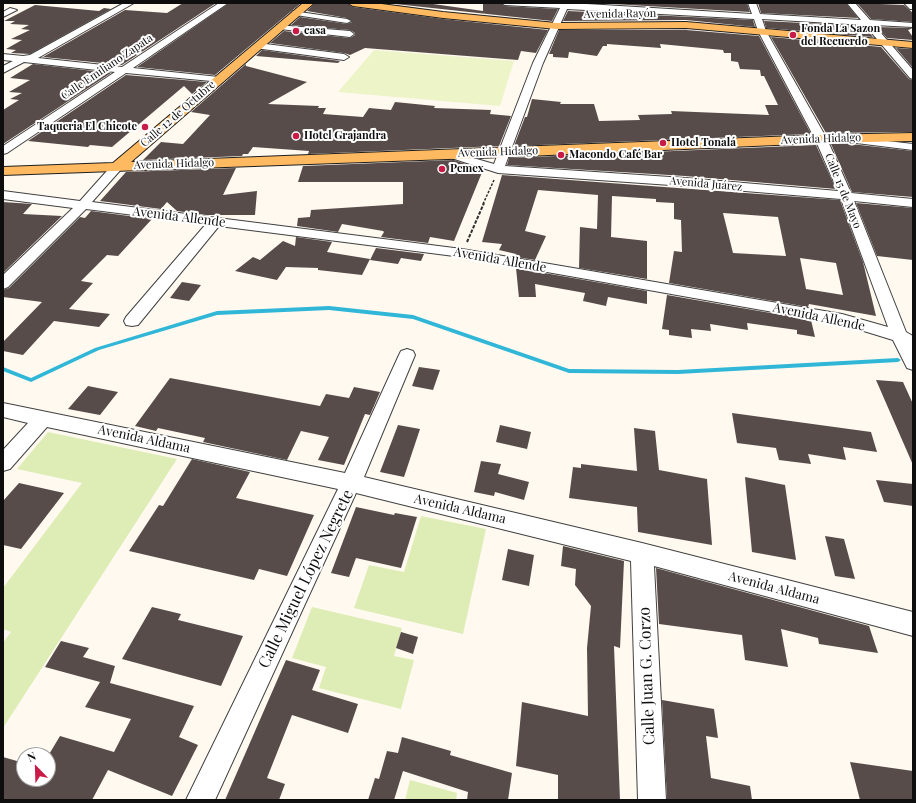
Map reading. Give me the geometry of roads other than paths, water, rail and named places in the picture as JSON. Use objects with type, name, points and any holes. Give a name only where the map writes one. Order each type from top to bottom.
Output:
[{"type":"main road","name":"Calle 12 de Octubre","points":[[118,166],[309,3]]},
{"type":"main road","name":"Avenida Rayón","points":[[353,3],[443,16],[556,26],[686,25],[913,45]]},
{"type":"main road","name":"Avenida Hidalgo","points":[[3,171],[827,138],[913,137]]},
{"type":"main road","name":"Avenida Hidalgo","points":[[3,181],[82,169]]},
{"type":"street","points":[[3,76],[29,59],[130,3]]},
{"type":"street","name":"Calle Emiliano Zapata","points":[[3,151],[224,3]]},
{"type":"street","points":[[504,3],[566,5],[757,18],[913,25]]},
{"type":"street","name":"Calle 15 de Mayo","points":[[752,3],[762,31],[827,138],[846,196],[900,336],[913,364]]},
{"type":"street","points":[[851,3],[913,76]]},
{"type":"street","points":[[908,3],[913,7]]},
{"type":"street","points":[[498,170],[538,63],[566,5]]},
{"type":"street","points":[[3,10],[13,10],[3,16]]},
{"type":"street","points":[[296,14],[347,21]]},
{"type":"street","points":[[280,27],[350,34],[317,53]]},
{"type":"street","points":[[258,46],[344,57]]},
{"type":"street","points":[[3,57],[218,80]]},
{"type":"street","points":[[3,70],[29,59]]},
{"type":"street","points":[[827,138],[913,147]]},
{"type":"street","name":"Avenida Juárez","points":[[449,154],[498,170],[846,196],[913,203]]},
{"type":"street","name":"Calle 12 de Octubre","points":[[3,284],[82,206],[118,166]]},
{"type":"street","points":[[3,195],[82,206]]},
{"type":"street","name":"Avenida Allende","points":[[82,206],[342,236],[462,253],[842,319],[900,336],[913,343]]},
{"type":"street","points":[[132,320],[215,222]]},
{"type":"street","name":"Calle Miguel López Negrete","points":[[200,800],[351,483],[407,355]]},
{"type":"street","name":"Avenida Aldama","points":[[3,410],[351,483],[642,553],[913,624]]},
{"type":"street","points":[[3,463],[44,418]]},
{"type":"street","name":"Calle Juan G. Corzo","points":[[642,553],[652,800]]},
{"type":"waterway","points":[[3,369],[31,380],[97,349],[217,313],[329,308],[413,317],[569,371],[678,372],[898,360]]},
{"type":"place","name":"casa","points":[[296,31]]},
{"type":"place","name":"Fonda La Sazon del Recuerdo","points":[[793,35]]},
{"type":"place","name":"Taqueria El Chicote","points":[[145,127]]},
{"type":"place","name":"Hotel Grajandra","points":[[296,136]]},
{"type":"place","name":"Hotel Tonalá","points":[[663,143]]},
{"type":"place","name":"Macondo Café Bar","points":[[561,155]]},
{"type":"place","name":"Pemex","points":[[442,169]]}]
